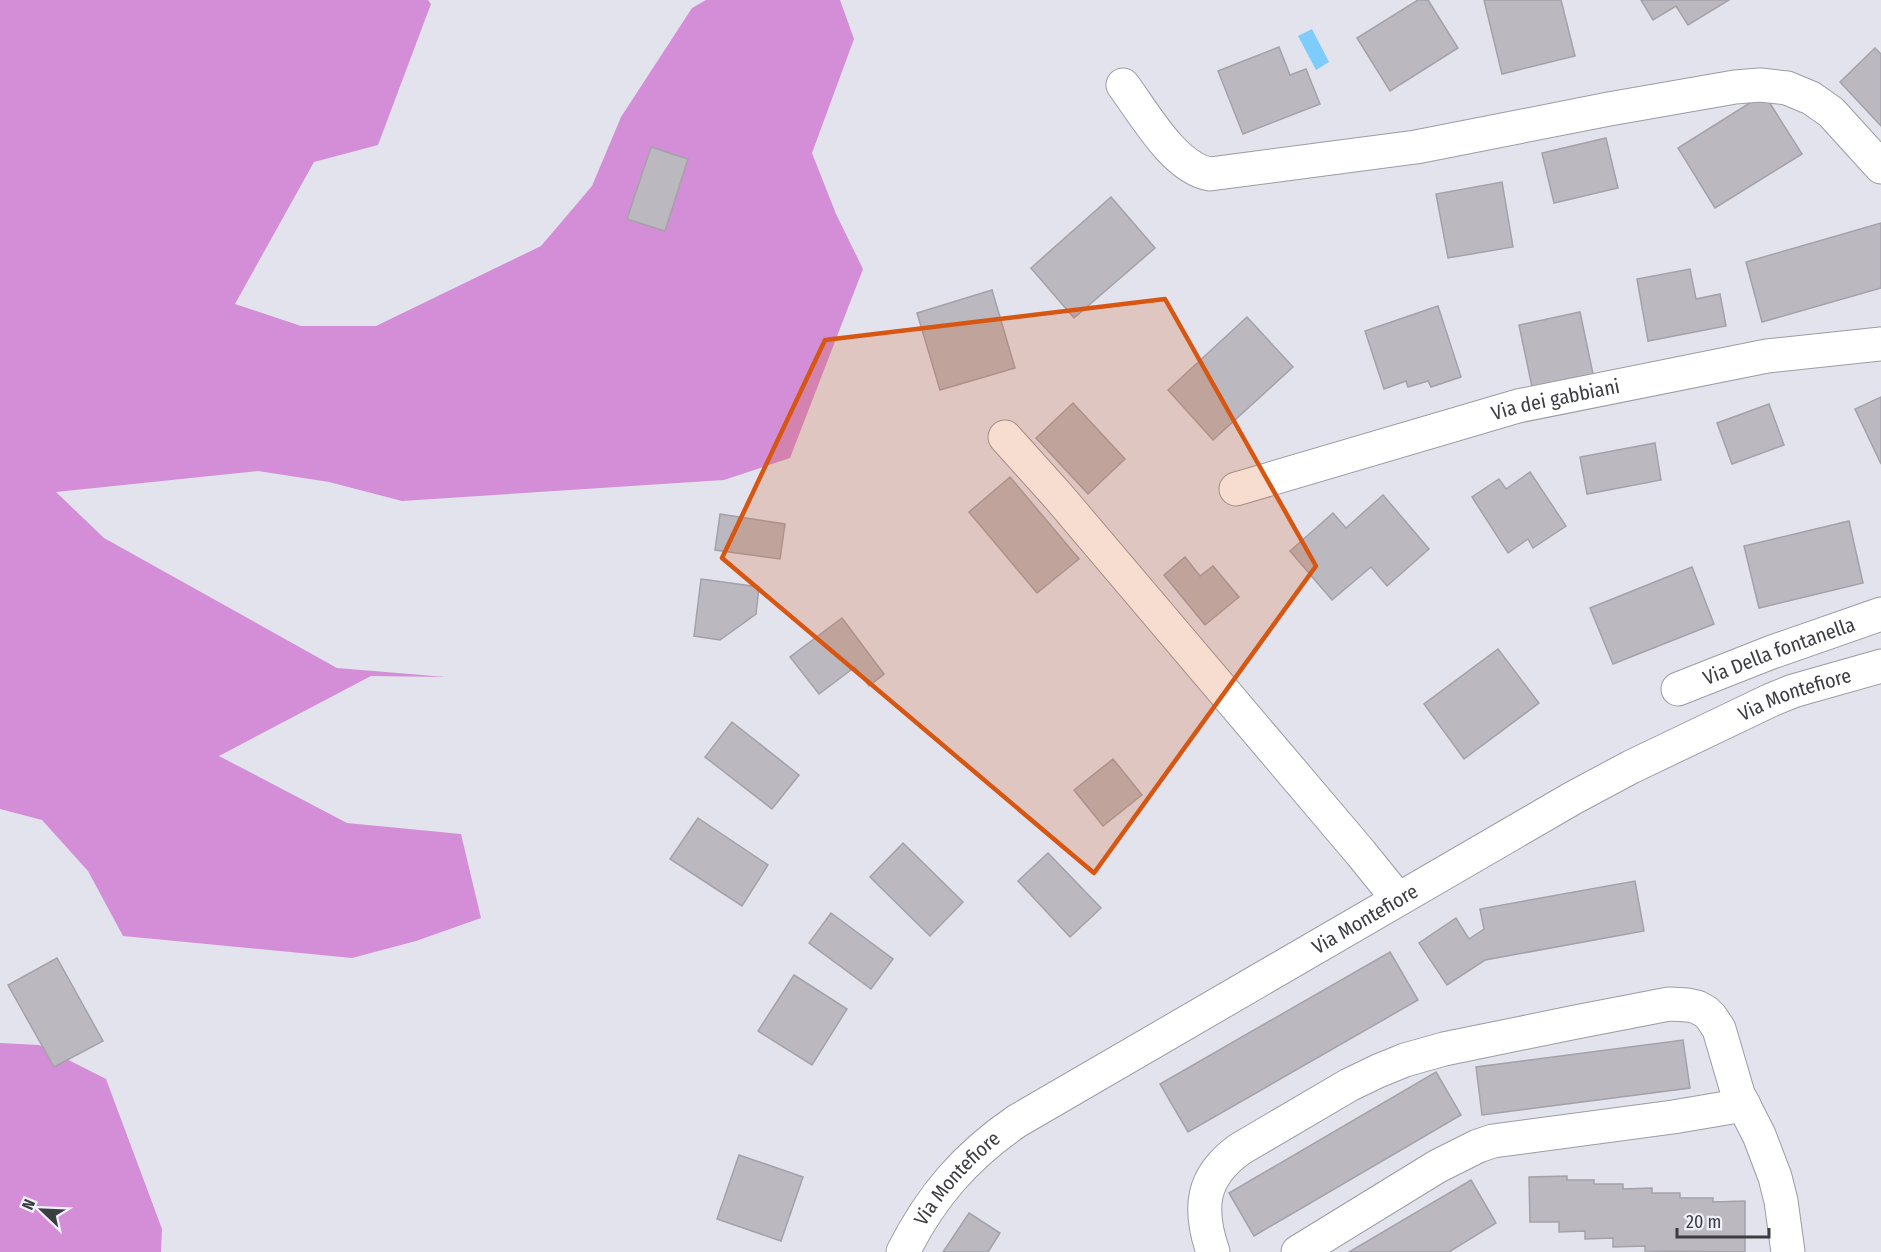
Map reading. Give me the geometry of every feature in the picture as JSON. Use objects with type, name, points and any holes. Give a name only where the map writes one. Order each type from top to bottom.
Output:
[{"type":"street","points":[[1123,85],[1170,150],[1195,170],[1210,174],[1416,147],[1709,91],[1760,85],[1787,88],[1822,105],[1881,167]]},
{"type":"street","name":"Via dei gabbiani","points":[[1236,489],[1518,406],[1767,356],[1881,344]]},
{"type":"street","points":[[1005,437],[1058,496],[1398,899]]},
{"type":"street","name":"Via Della fontanella","points":[[1678,689],[1772,652],[1881,614]]},
{"type":"street","name":"Via Montefiore","points":[[903,1252],[927,1209],[947,1182],[970,1157],[1017,1121],[1573,798],[1703,731],[1793,691],[1881,666]]},
{"type":"street","points":[[1213,1252],[1206,1227],[1206,1191],[1214,1173],[1226,1159],[1270,1130],[1349,1085],[1378,1071],[1430,1053],[1669,1004],[1697,1007],[1706,1012],[1719,1029],[1734,1082],[1759,1135],[1775,1177],[1781,1201],[1788,1252]]},
{"type":"street","points":[[1298,1252],[1438,1166],[1493,1141],[1510,1137],[1673,1118],[1744,1105]]},
{"type":"highlighted area","points":[[1165,299],[1316,566],[1094,873],[722,558],[825,340]]},
{"type":"shaded area","points":[[0,0],[428,0],[431,4],[378,145],[314,162],[235,304],[301,326],[376,326],[541,246],[592,186],[621,117],[692,8],[706,0],[840,0],[854,39],[812,153],[836,214],[863,269],[790,458],[724,480],[402,501],[329,482],[258,471],[56,492],[104,538],[337,668],[446,677],[371,676],[219,756],[347,823],[461,834],[481,918],[416,941],[352,958],[123,936],[88,871],[42,820],[0,809]]},
{"type":"shaded area","points":[[0,1043],[39,1045],[106,1079],[162,1229],[161,1252],[0,1252]]},
{"type":"water","points":[[1312,29],[1329,62],[1316,70],[1298,36]]},
{"type":"building","points":[[1418,0],[1428,0],[1458,48],[1390,91],[1357,38]]},
{"type":"building","points":[[1484,0],[1561,0],[1575,56],[1502,74]]},
{"type":"building","points":[[1641,0],[1729,0],[1688,25],[1676,6],[1653,20]]},
{"type":"building","points":[[1279,47],[1290,75],[1306,69],[1320,104],[1243,134],[1218,71]]},
{"type":"building","points":[[1875,48],[1881,54],[1881,126],[1840,82]]},
{"type":"building","points":[[1764,94],[1802,154],[1715,208],[1678,148]]},
{"type":"building","points":[[1606,138],[1618,188],[1554,203],[1542,153]]},
{"type":"building","points":[[651,147],[688,159],[665,231],[627,219]]},
{"type":"building","points":[[1502,182],[1513,247],[1448,258],[1436,194]]},
{"type":"building","points":[[1111,197],[1155,248],[1074,318],[1031,268]]},
{"type":"building","points":[[1881,223],[1881,288],[1762,322],[1746,262]]},
{"type":"building","points":[[1690,269],[1696,299],[1720,294],[1726,326],[1648,341],[1637,279]]},
{"type":"building","points":[[992,290],[1015,368],[940,390],[917,313]]},
{"type":"building","points":[[1438,306],[1461,377],[1431,387],[1428,381],[1408,387],[1406,381],[1384,389],[1365,331]]},
{"type":"building","points":[[1580,312],[1593,374],[1532,387],[1519,325]]},
{"type":"building","points":[[1247,317],[1293,367],[1213,440],[1168,390]]},
{"type":"building","points":[[1881,397],[1881,464],[1855,409]]},
{"type":"building","points":[[1073,403],[1125,459],[1088,494],[1036,438]]},
{"type":"building","points":[[1769,404],[1784,445],[1732,464],[1717,423]]},
{"type":"building","points":[[1655,443],[1661,480],[1587,494],[1580,457]]},
{"type":"building","points":[[1530,472],[1566,526],[1533,548],[1528,539],[1508,553],[1472,497],[1499,479],[1506,489]]},
{"type":"building","points":[[1010,477],[1079,559],[1037,593],[969,512]]},
{"type":"building","points":[[1383,495],[1429,549],[1387,586],[1371,567],[1332,600],[1290,551],[1333,513],[1346,528]]},
{"type":"building","points":[[720,514],[785,524],[780,559],[715,550]]},
{"type":"building","points":[[1849,521],[1863,583],[1759,608],[1744,546]]},
{"type":"building","points":[[1185,557],[1200,576],[1213,566],[1239,597],[1205,625],[1164,575]]},
{"type":"building","points":[[1692,567],[1714,624],[1613,664],[1590,608]]},
{"type":"building","points":[[701,579],[759,587],[756,614],[720,640],[694,636]]},
{"type":"building","points":[[842,618],[884,674],[869,686],[855,667],[819,694],[790,657]]},
{"type":"building","points":[[1498,649],[1539,703],[1464,759],[1424,704]]},
{"type":"building","points":[[732,722],[799,775],[772,809],[705,757]]},
{"type":"building","points":[[1113,759],[1142,795],[1103,826],[1074,790]]},
{"type":"building","points":[[698,818],[768,865],[742,906],[670,859]]},
{"type":"building","points":[[903,843],[963,902],[930,936],[870,877]]},
{"type":"building","points":[[1048,853],[1101,908],[1070,937],[1018,881]]},
{"type":"building","points":[[1635,881],[1644,931],[1485,960],[1447,985],[1419,943],[1456,918],[1469,939],[1484,929],[1480,909]]},
{"type":"building","points":[[831,913],[893,959],[871,989],[809,943]]},
{"type":"building","points":[[1390,952],[1418,1000],[1188,1132],[1160,1084]]},
{"type":"building","points":[[57,958],[103,1041],[54,1067],[8,985]]},
{"type":"building","points":[[794,975],[847,1009],[812,1065],[758,1031]]},
{"type":"building","points":[[1683,1040],[1690,1088],[1482,1115],[1476,1067]]},
{"type":"building","points":[[1436,1072],[1461,1115],[1254,1236],[1229,1193]]},
{"type":"building","points":[[739,1155],[803,1177],[781,1241],[717,1219]]},
{"type":"building","points":[[1567,1176],[1567,1180],[1594,1180],[1594,1184],[1623,1184],[1623,1189],[1652,1188],[1652,1193],[1680,1193],[1680,1198],[1713,1198],[1713,1202],[1745,1201],[1745,1252],[1645,1251],[1645,1246],[1613,1247],[1613,1238],[1585,1239],[1585,1231],[1559,1232],[1559,1222],[1530,1222],[1529,1177]]},
{"type":"building","points":[[1471,1180],[1496,1223],[1449,1252],[1349,1252]]},
{"type":"building","points":[[969,1213],[1000,1233],[988,1252],[943,1252]]}]
